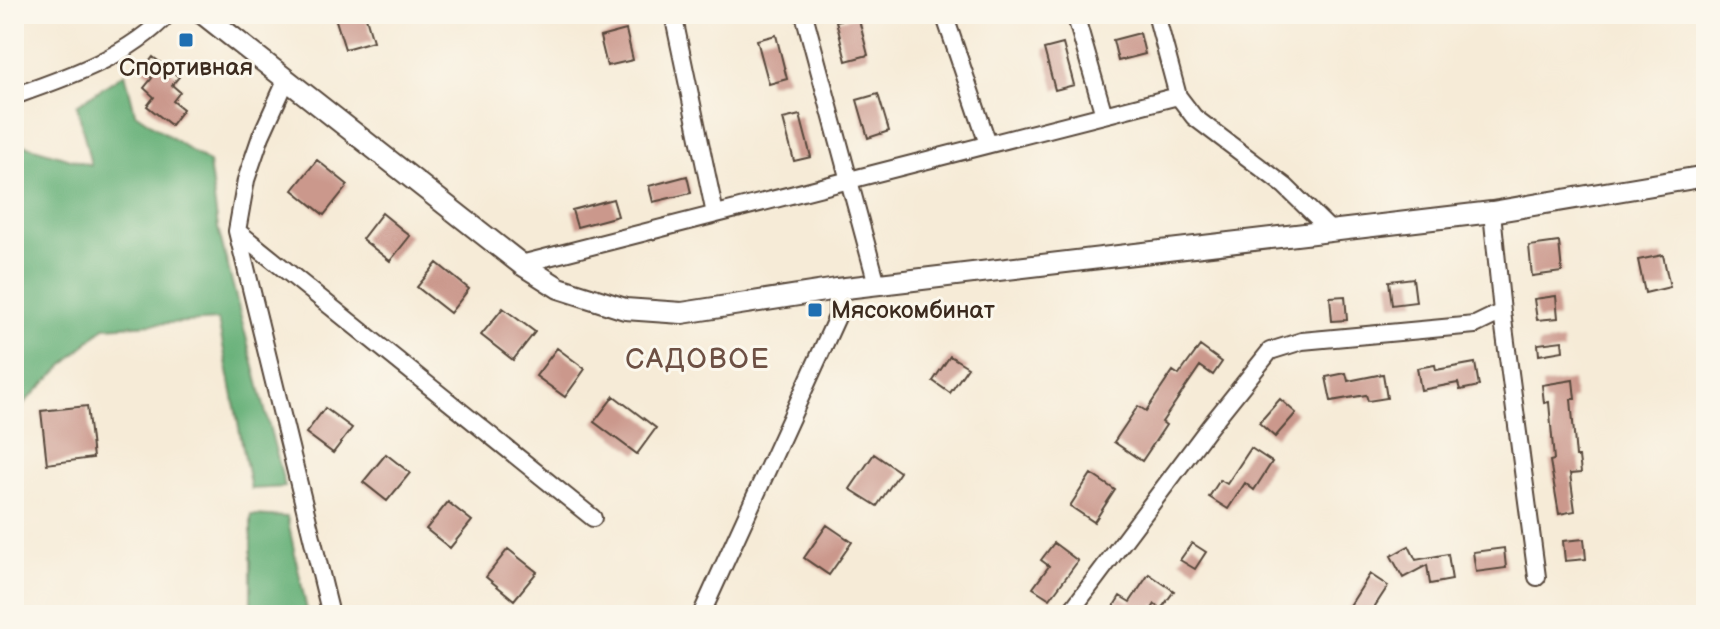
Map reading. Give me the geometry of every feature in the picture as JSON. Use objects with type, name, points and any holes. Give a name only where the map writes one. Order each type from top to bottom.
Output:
[{"type":"street","points":[[14,96],[83,72],[151,33],[168,14]]},
{"type":"street","points":[[673,14],[715,214]]},
{"type":"street","points":[[804,14],[877,284]]},
{"type":"street","points":[[944,14],[988,144]]},
{"type":"street","points":[[1075,14],[1104,115]]},
{"type":"street","points":[[1156,14],[1178,96],[1194,117],[1285,186],[1331,231]]},
{"type":"street","points":[[213,17],[286,81],[521,264],[559,288],[625,309],[682,313],[877,284],[1492,212],[1706,176]]},
{"type":"street","points":[[286,81],[261,136],[246,180],[237,231],[331,615]]},
{"type":"street","points":[[521,264],[1178,96]]},
{"type":"street","points":[[1492,212],[1537,577]]},
{"type":"street","points":[[237,231],[593,518]]},
{"type":"street","points":[[701,615],[837,317],[837,289]]},
{"type":"street","points":[[1068,615],[1270,351],[1302,341],[1475,325],[1502,312]]},
{"type":"green space","points":[[125,73],[135,113],[209,163],[218,228],[285,487],[251,489],[218,320],[104,327],[24,403],[14,428],[14,142],[91,165],[77,105]]},
{"type":"green space","points":[[251,515],[287,517],[308,615],[251,615]]},
{"type":"building","points":[[334,14],[365,14],[373,41],[345,49]]},
{"type":"building","points":[[858,16],[868,55],[846,61],[836,21]]},
{"type":"building","points":[[626,30],[633,60],[607,66],[600,37]]},
{"type":"building","points":[[1140,33],[1145,54],[1118,61],[1113,40]]},
{"type":"building","points":[[776,35],[787,79],[769,84],[757,40]]},
{"type":"building","points":[[1063,44],[1074,85],[1055,90],[1044,49]]},
{"type":"building","points":[[153,57],[179,77],[172,85],[180,92],[173,101],[183,109],[171,125],[147,106],[154,97],[144,88],[152,78],[143,70]]},
{"type":"building","points":[[878,94],[889,131],[868,138],[857,100]]},
{"type":"building","points":[[800,115],[811,157],[794,161],[783,119]]},
{"type":"building","points":[[317,160],[348,185],[324,215],[293,190]]},
{"type":"building","points":[[687,176],[691,193],[653,202],[649,186]]},
{"type":"building","points":[[613,199],[618,216],[577,227],[572,210]]},
{"type":"building","points":[[382,213],[410,236],[390,261],[362,239]]},
{"type":"building","points":[[1559,242],[1562,272],[1532,276],[1529,246]]},
{"type":"building","points":[[1663,255],[1670,287],[1645,293],[1638,260]]},
{"type":"building","points":[[437,263],[469,289],[450,313],[417,287]]},
{"type":"building","points":[[1413,278],[1416,302],[1392,305],[1389,281]]},
{"type":"building","points":[[1345,296],[1347,320],[1332,321],[1330,297]]},
{"type":"building","points":[[1556,296],[1558,318],[1537,320],[1534,299]]},
{"type":"building","points":[[503,308],[535,332],[513,360],[481,335]]},
{"type":"building","points":[[1562,341],[1563,351],[1539,355],[1538,344]]},
{"type":"building","points":[[1200,346],[1222,362],[1213,375],[1200,366],[1162,422],[1166,425],[1142,461],[1114,442],[1138,406],[1146,411],[1173,371],[1179,375]]},
{"type":"building","points":[[557,348],[585,369],[565,397],[536,376]]},
{"type":"building","points":[[950,356],[968,367],[950,393],[933,381]]},
{"type":"building","points":[[1475,363],[1479,386],[1460,390],[1458,383],[1421,390],[1417,368],[1435,365],[1436,370]]},
{"type":"building","points":[[1346,373],[1348,381],[1383,374],[1387,398],[1368,401],[1366,395],[1331,401],[1326,377]]},
{"type":"building","points":[[1573,380],[1575,399],[1571,399],[1576,457],[1579,457],[1581,473],[1570,474],[1575,511],[1559,514],[1550,461],[1554,460],[1549,402],[1544,403],[1542,385]]},
{"type":"building","points":[[614,396],[656,428],[637,454],[594,422]]},
{"type":"building","points":[[1280,399],[1296,413],[1275,437],[1259,423]]},
{"type":"building","points":[[87,406],[93,458],[47,464],[41,411]]},
{"type":"building","points":[[325,408],[352,428],[333,453],[306,433]]},
{"type":"building","points":[[1251,448],[1272,462],[1254,490],[1245,483],[1228,509],[1209,497],[1220,480],[1227,484]]},
{"type":"building","points":[[386,454],[410,473],[387,501],[363,482]]},
{"type":"building","points":[[874,454],[900,472],[877,506],[850,489]]},
{"type":"building","points":[[1091,474],[1115,490],[1094,522],[1070,506]]},
{"type":"building","points":[[448,502],[472,521],[450,548],[426,529]]},
{"type":"building","points":[[827,525],[852,542],[829,575],[804,558]]},
{"type":"building","points":[[1584,539],[1586,559],[1565,561],[1563,541]]},
{"type":"building","points":[[1054,543],[1078,561],[1050,599],[1033,588],[1049,566],[1041,560]]},
{"type":"building","points":[[1192,543],[1206,552],[1195,569],[1180,560]]},
{"type":"building","points":[[1409,546],[1416,560],[1448,554],[1452,580],[1430,584],[1427,565],[1403,578],[1391,556]]},
{"type":"building","points":[[1504,548],[1506,568],[1476,572],[1473,552]]},
{"type":"building","points":[[508,549],[537,572],[514,600],[486,577]]},
{"type":"building","points":[[1149,574],[1174,591],[1161,609],[1155,604],[1148,615],[1121,615],[1112,609],[1120,596],[1130,602]]},
{"type":"building","points":[[1370,574],[1388,586],[1369,615],[1344,615]]},
{"type":"place","name":"Спортивная","points":[[186,40]]},
{"type":"place","name":"Мясокомбинат","points":[[815,310]]},
{"type":"district","name":"САДОВОЕ","points":[[698,358]]}]
